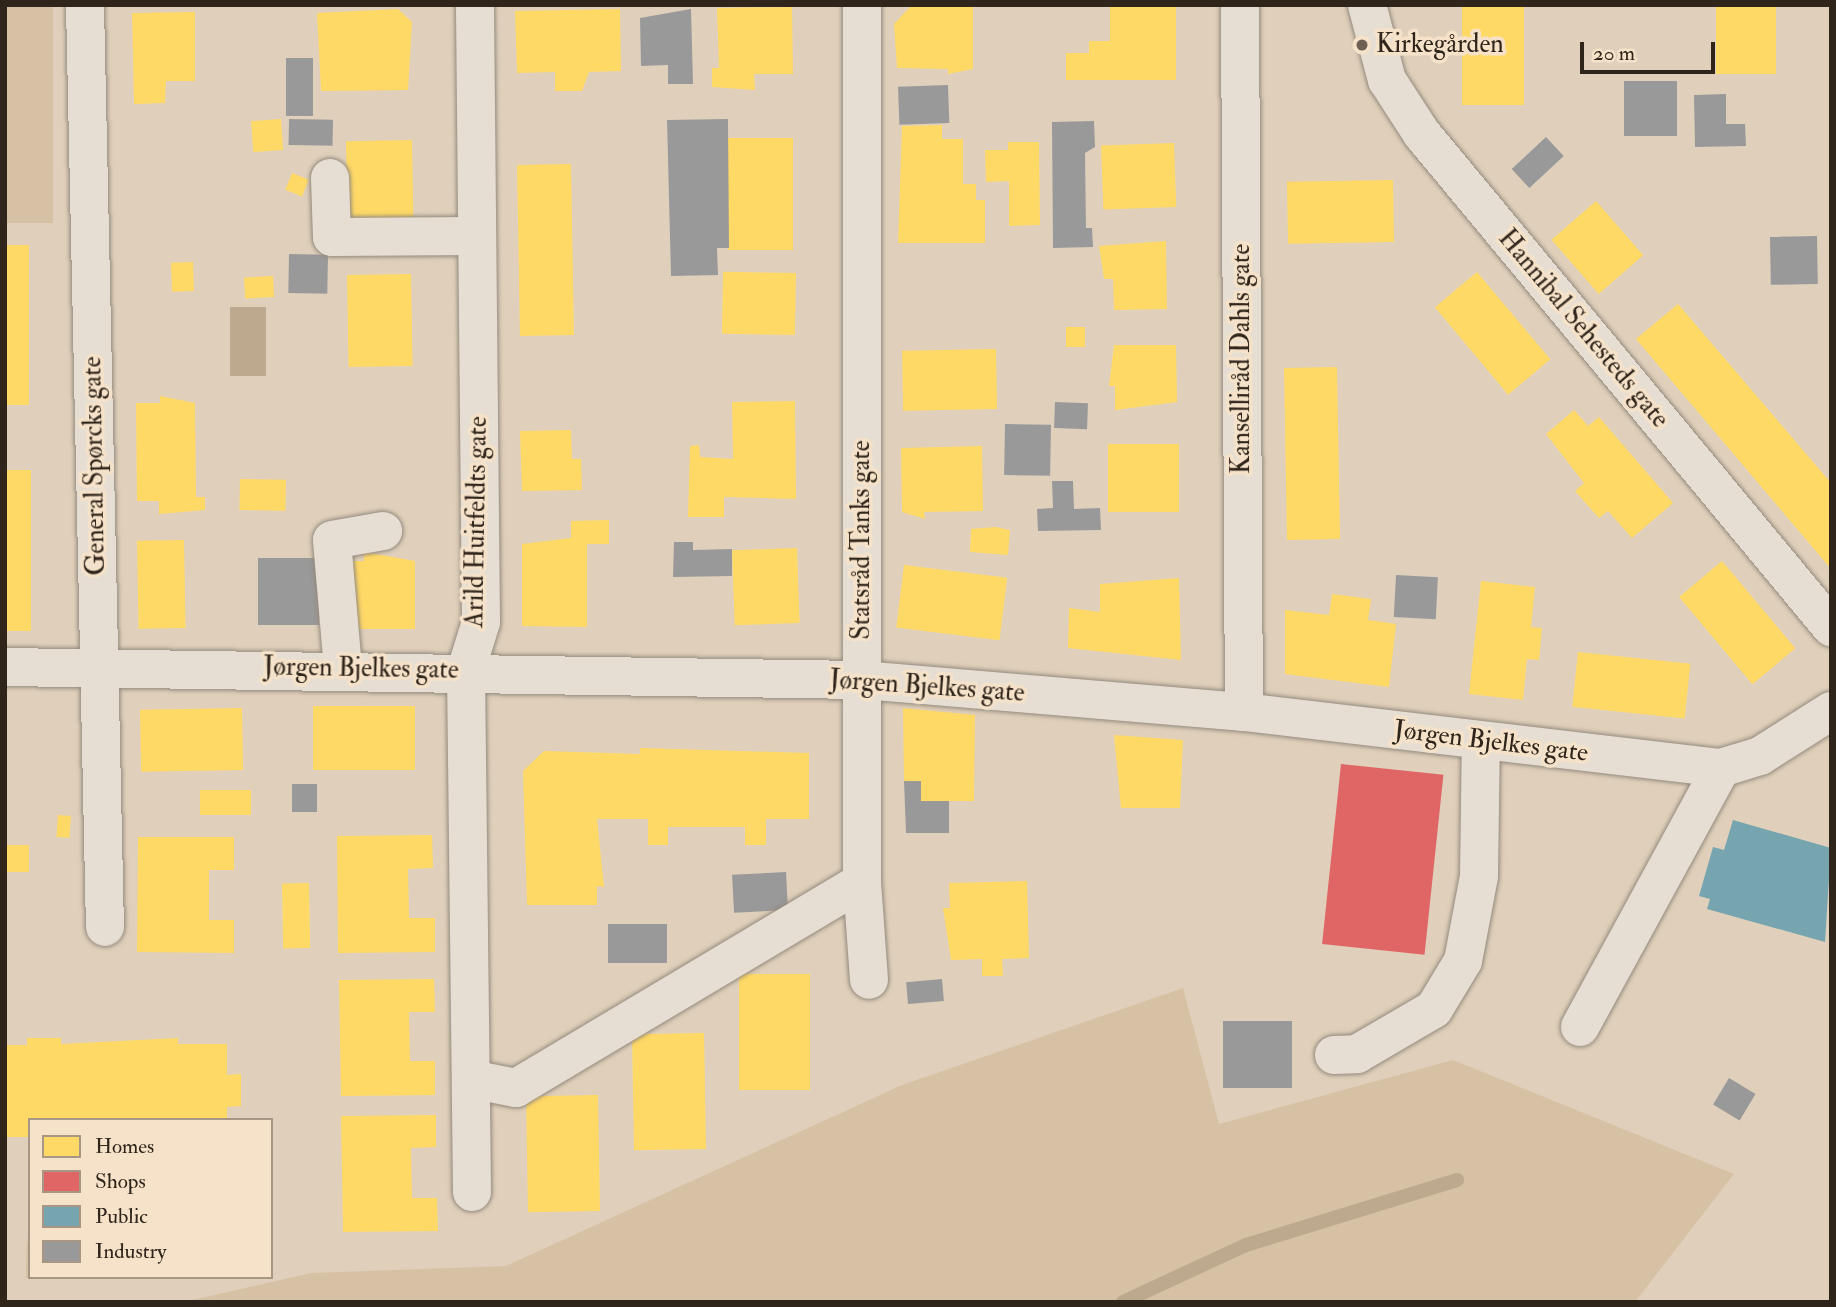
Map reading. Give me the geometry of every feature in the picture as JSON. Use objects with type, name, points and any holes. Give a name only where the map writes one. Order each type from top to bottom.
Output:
[{"type":"street","name":"General Spørcks gate","points":[[85,5],[105,927]]},
{"type":"street","name":"Arild Huitfeldts gate","points":[[472,1192],[475,1080],[466,670],[481,622],[475,5]]},
{"type":"street","name":"Statsråd Tanks gate","points":[[862,5],[862,882],[869,981]]},
{"type":"street","name":"Kanselliråd Dahls gate","points":[[1240,5],[1244,712]]},
{"type":"street","name":"Hannibal Sehesteds gate","points":[[1368,9],[1387,80],[1422,134],[1831,627]]},
{"type":"street","points":[[330,178],[332,237],[477,249]]},
{"type":"street","points":[[340,262],[477,249]]},
{"type":"street","points":[[343,669],[332,540],[383,531]]},
{"type":"street","name":"Jørgen Bjelkes gate","points":[[5,667],[466,670],[862,680],[1244,712],[1721,768],[1760,755],[1831,711]]},
{"type":"street","points":[[1334,1055],[1357,1054],[1434,1009],[1463,961],[1479,876],[1481,741]]},
{"type":"street","points":[[1580,1027],[1721,768]]},
{"type":"street","points":[[475,1080],[516,1088],[862,882]]},
{"type":"shaded area","points":[[5,5],[53,5],[53,223],[5,223]]},
{"type":"shaded area","points":[[230,307],[266,307],[266,376],[230,376]]},
{"type":"shaded area","points":[[1183,988],[1219,1124],[1453,1060],[1734,1174],[1635,1302],[183,1302],[311,1273],[506,1266],[902,1085]]},
{"type":"shaded area","points":[[27,1233],[28,1278],[26,1278]]},
{"type":"building: Homes","points":[[912,5],[973,5],[973,69],[948,74],[948,69],[897,68],[894,24]]},
{"type":"building: Homes","points":[[1110,5],[1176,5],[1176,80],[1066,80],[1066,53],[1089,53],[1089,41],[1110,41]]},
{"type":"building: Homes","points":[[1462,5],[1524,5],[1524,105],[1462,105]]},
{"type":"building: Homes","points":[[1716,5],[1776,5],[1776,74],[1716,74]]},
{"type":"building: Homes","points":[[792,7],[793,74],[754,74],[755,90],[712,87],[712,68],[719,68],[717,8]]},
{"type":"building: Homes","points":[[398,9],[412,22],[408,90],[321,91],[317,13]]},
{"type":"building: Homes","points":[[620,9],[621,71],[589,72],[582,91],[555,91],[555,72],[517,73],[515,11]]},
{"type":"building: Homes","points":[[195,12],[195,81],[166,81],[165,103],[134,104],[132,13]]},
{"type":"building: Homes","points":[[281,119],[283,150],[253,152],[251,121]]},
{"type":"building: Homes","points":[[942,125],[942,139],[963,139],[963,184],[976,184],[976,200],[985,200],[985,243],[898,243],[902,126]]},
{"type":"building: Homes","points":[[728,138],[793,138],[793,250],[728,250]]},
{"type":"building: Homes","points":[[412,140],[414,226],[348,227],[346,141]]},
{"type":"building: Homes","points":[[1008,142],[1039,142],[1040,225],[1009,226],[1009,181],[986,182],[985,150],[1008,150]]},
{"type":"building: Homes","points":[[1174,143],[1176,207],[1103,210],[1101,146]]},
{"type":"building: Homes","points":[[571,164],[574,335],[520,336],[517,165]]},
{"type":"building: Homes","points":[[292,173],[309,180],[302,196],[285,190]]},
{"type":"building: Homes","points":[[1393,180],[1394,242],[1288,244],[1287,182]]},
{"type":"building: Homes","points":[[1596,201],[1643,255],[1599,294],[1551,240]]},
{"type":"building: Homes","points":[[1166,241],[1167,309],[1114,310],[1113,279],[1104,279],[1099,246]]},
{"type":"building: Homes","points":[[5,245],[29,245],[29,405],[5,405]]},
{"type":"building: Homes","points":[[193,262],[194,291],[172,292],[171,263]]},
{"type":"building: Homes","points":[[723,272],[796,273],[795,335],[722,334]]},
{"type":"building: Homes","points":[[1477,272],[1550,359],[1508,395],[1435,307]]},
{"type":"building: Homes","points":[[411,274],[413,366],[349,367],[347,275]]},
{"type":"building: Homes","points":[[273,276],[274,297],[245,298],[244,278]]},
{"type":"building: Homes","points":[[1678,304],[1831,483],[1831,569],[1636,339]]},
{"type":"building: Homes","points":[[1066,327],[1085,327],[1085,347],[1066,347]]},
{"type":"building: Homes","points":[[1114,345],[1176,345],[1177,402],[1115,410],[1115,386],[1109,386]]},
{"type":"building: Homes","points":[[996,349],[997,409],[903,411],[902,351]]},
{"type":"building: Homes","points":[[1337,367],[1340,539],[1287,540],[1284,368]]},
{"type":"building: Homes","points":[[160,396],[195,403],[196,497],[205,497],[205,510],[159,514],[159,501],[137,501],[136,403],[160,403]]},
{"type":"building: Homes","points":[[795,401],[796,499],[724,497],[724,517],[688,517],[690,446],[699,445],[700,457],[733,459],[732,402]]},
{"type":"building: Homes","points":[[1574,410],[1588,426],[1599,417],[1673,503],[1632,538],[1608,511],[1599,518],[1575,491],[1584,483],[1546,434]]},
{"type":"building: Homes","points":[[571,430],[572,459],[581,459],[582,490],[522,491],[520,431]]},
{"type":"building: Homes","points":[[1108,444],[1179,444],[1179,512],[1108,512]]},
{"type":"building: Homes","points":[[982,446],[983,511],[924,512],[925,519],[902,512],[901,448]]},
{"type":"building: Homes","points":[[5,470],[31,470],[31,631],[5,631]]},
{"type":"building: Homes","points":[[240,479],[286,480],[285,511],[239,510]]},
{"type":"building: Homes","points":[[609,520],[609,544],[587,544],[587,627],[522,626],[522,544],[571,538],[571,521]]},
{"type":"building: Homes","points":[[995,527],[1010,530],[1008,555],[970,552],[971,529]]},
{"type":"building: Homes","points":[[184,540],[186,628],[139,629],[137,541]]},
{"type":"building: Homes","points":[[797,548],[800,623],[735,625],[732,550]]},
{"type":"building: Homes","points":[[364,552],[415,561],[415,629],[340,629],[340,561],[364,561]]},
{"type":"building: Homes","points":[[1722,561],[1795,648],[1752,684],[1679,597]]},
{"type":"building: Homes","points":[[904,565],[1007,578],[1000,640],[896,628]]},
{"type":"building: Homes","points":[[1179,578],[1181,660],[1068,648],[1069,608],[1100,612],[1100,584]]},
{"type":"building: Homes","points":[[1481,581],[1535,587],[1531,627],[1542,628],[1539,660],[1527,659],[1523,700],[1469,694]]},
{"type":"building: Homes","points":[[1332,594],[1371,599],[1368,620],[1396,624],[1389,687],[1285,674],[1285,610],[1329,615]]},
{"type":"building: Homes","points":[[1578,652],[1690,664],[1685,719],[1572,707]]},
{"type":"building: Homes","points":[[313,706],[415,706],[415,770],[313,770]]},
{"type":"building: Homes","points":[[242,708],[243,770],[141,772],[140,710]]},
{"type":"building: Homes","points":[[903,708],[975,715],[974,801],[921,801],[921,781],[904,781]]},
{"type":"building: Homes","points":[[1114,735],[1183,740],[1180,808],[1121,808]]},
{"type":"building: Homes","points":[[640,748],[809,753],[809,819],[766,819],[766,845],[745,845],[745,827],[668,827],[668,845],[648,845],[648,819],[597,819],[604,887],[597,886],[597,905],[527,905],[523,771],[544,751],[640,754]]},
{"type":"building: Homes","points":[[200,790],[251,790],[251,815],[200,815]]},
{"type":"building: Homes","points":[[58,815],[71,816],[69,838],[56,837]]},
{"type":"building: Homes","points":[[432,835],[433,868],[408,869],[409,918],[435,918],[435,952],[338,953],[337,836]]},
{"type":"building: Homes","points":[[138,837],[234,837],[234,870],[209,870],[209,920],[234,920],[234,953],[137,952]]},
{"type":"building: Homes","points":[[5,845],[29,845],[29,872],[5,872]]},
{"type":"building: Homes","points":[[1027,881],[1029,958],[1002,959],[1003,976],[982,976],[982,959],[951,960],[943,908],[950,908],[949,883]]},
{"type":"building: Homes","points":[[282,883],[309,883],[310,948],[283,948]]},
{"type":"building: Homes","points":[[739,974],[810,974],[810,1090],[739,1090]]},
{"type":"building: Homes","points":[[434,979],[435,1012],[409,1012],[410,1061],[435,1061],[435,1095],[341,1096],[339,980]]},
{"type":"building: Homes","points":[[704,1033],[706,1149],[634,1150],[632,1034]]},
{"type":"building: Homes","points":[[27,1038],[61,1038],[61,1044],[178,1038],[178,1044],[227,1044],[227,1075],[241,1074],[241,1106],[227,1107],[227,1118],[28,1118],[28,1137],[5,1137],[5,1045],[27,1045]]},
{"type":"building: Homes","points":[[598,1095],[600,1211],[528,1212],[526,1096]]},
{"type":"building: Homes","points":[[436,1115],[436,1147],[411,1148],[412,1198],[437,1198],[438,1231],[343,1232],[341,1116]]},
{"type":"building: Shops","points":[[1341,764],[1443,775],[1425,955],[1322,944]]},
{"type":"building: Public","points":[[1733,820],[1831,848],[1825,942],[1707,909],[1710,899],[1699,896],[1713,847],[1724,850]]},
{"type":"building: Industry","points":[[691,9],[693,84],[668,84],[668,65],[641,66],[640,18]]},
{"type":"building: Industry","points":[[286,58],[313,58],[313,116],[286,116]]},
{"type":"building: Industry","points":[[1624,81],[1677,81],[1677,136],[1624,136]]},
{"type":"building: Industry","points":[[948,85],[949,123],[899,125],[898,87]]},
{"type":"building: Industry","points":[[1726,94],[1726,124],[1745,124],[1746,146],[1695,147],[1694,95]]},
{"type":"building: Industry","points":[[289,119],[333,120],[333,146],[289,145]]},
{"type":"building: Industry","points":[[728,119],[729,248],[717,248],[718,275],[671,276],[667,120]]},
{"type":"building: Industry","points":[[1094,121],[1095,147],[1085,153],[1086,228],[1092,228],[1093,247],[1053,248],[1052,122]]},
{"type":"building: Industry","points":[[1546,137],[1564,156],[1529,188],[1512,169]]},
{"type":"building: Industry","points":[[1817,236],[1818,284],[1771,285],[1770,237]]},
{"type":"building: Industry","points":[[289,254],[328,255],[327,294],[288,293]]},
{"type":"building: Industry","points":[[1055,402],[1088,403],[1087,429],[1054,428]]},
{"type":"building: Industry","points":[[1005,424],[1051,425],[1050,476],[1004,475]]},
{"type":"building: Industry","points":[[1052,481],[1073,481],[1074,509],[1100,508],[1101,530],[1038,531],[1037,509],[1053,508]]},
{"type":"building: Industry","points":[[674,542],[693,542],[693,550],[732,549],[732,576],[673,577]]},
{"type":"building: Industry","points":[[258,558],[319,558],[319,625],[258,625]]},
{"type":"building: Industry","points":[[1396,575],[1438,577],[1436,619],[1394,617]]},
{"type":"building: Industry","points":[[904,781],[921,781],[921,801],[949,801],[949,833],[906,833]]},
{"type":"building: Industry","points":[[292,784],[317,784],[317,812],[292,812]]},
{"type":"building: Industry","points":[[786,872],[788,910],[734,913],[732,875]]},
{"type":"building: Industry","points":[[608,924],[667,924],[667,963],[608,963]]},
{"type":"building: Industry","points":[[942,979],[944,1001],[908,1004],[906,982]]},
{"type":"building: Industry","points":[[1223,1021],[1292,1021],[1292,1088],[1223,1088]]},
{"type":"building: Industry","points":[[1729,1078],[1756,1094],[1740,1121],[1713,1105]]},
{"type":"waterway","points":[[1123,1302],[1246,1245],[1457,1180]]},
{"type":"place","name":"Kirkegården","points":[[1362,45]]}]
